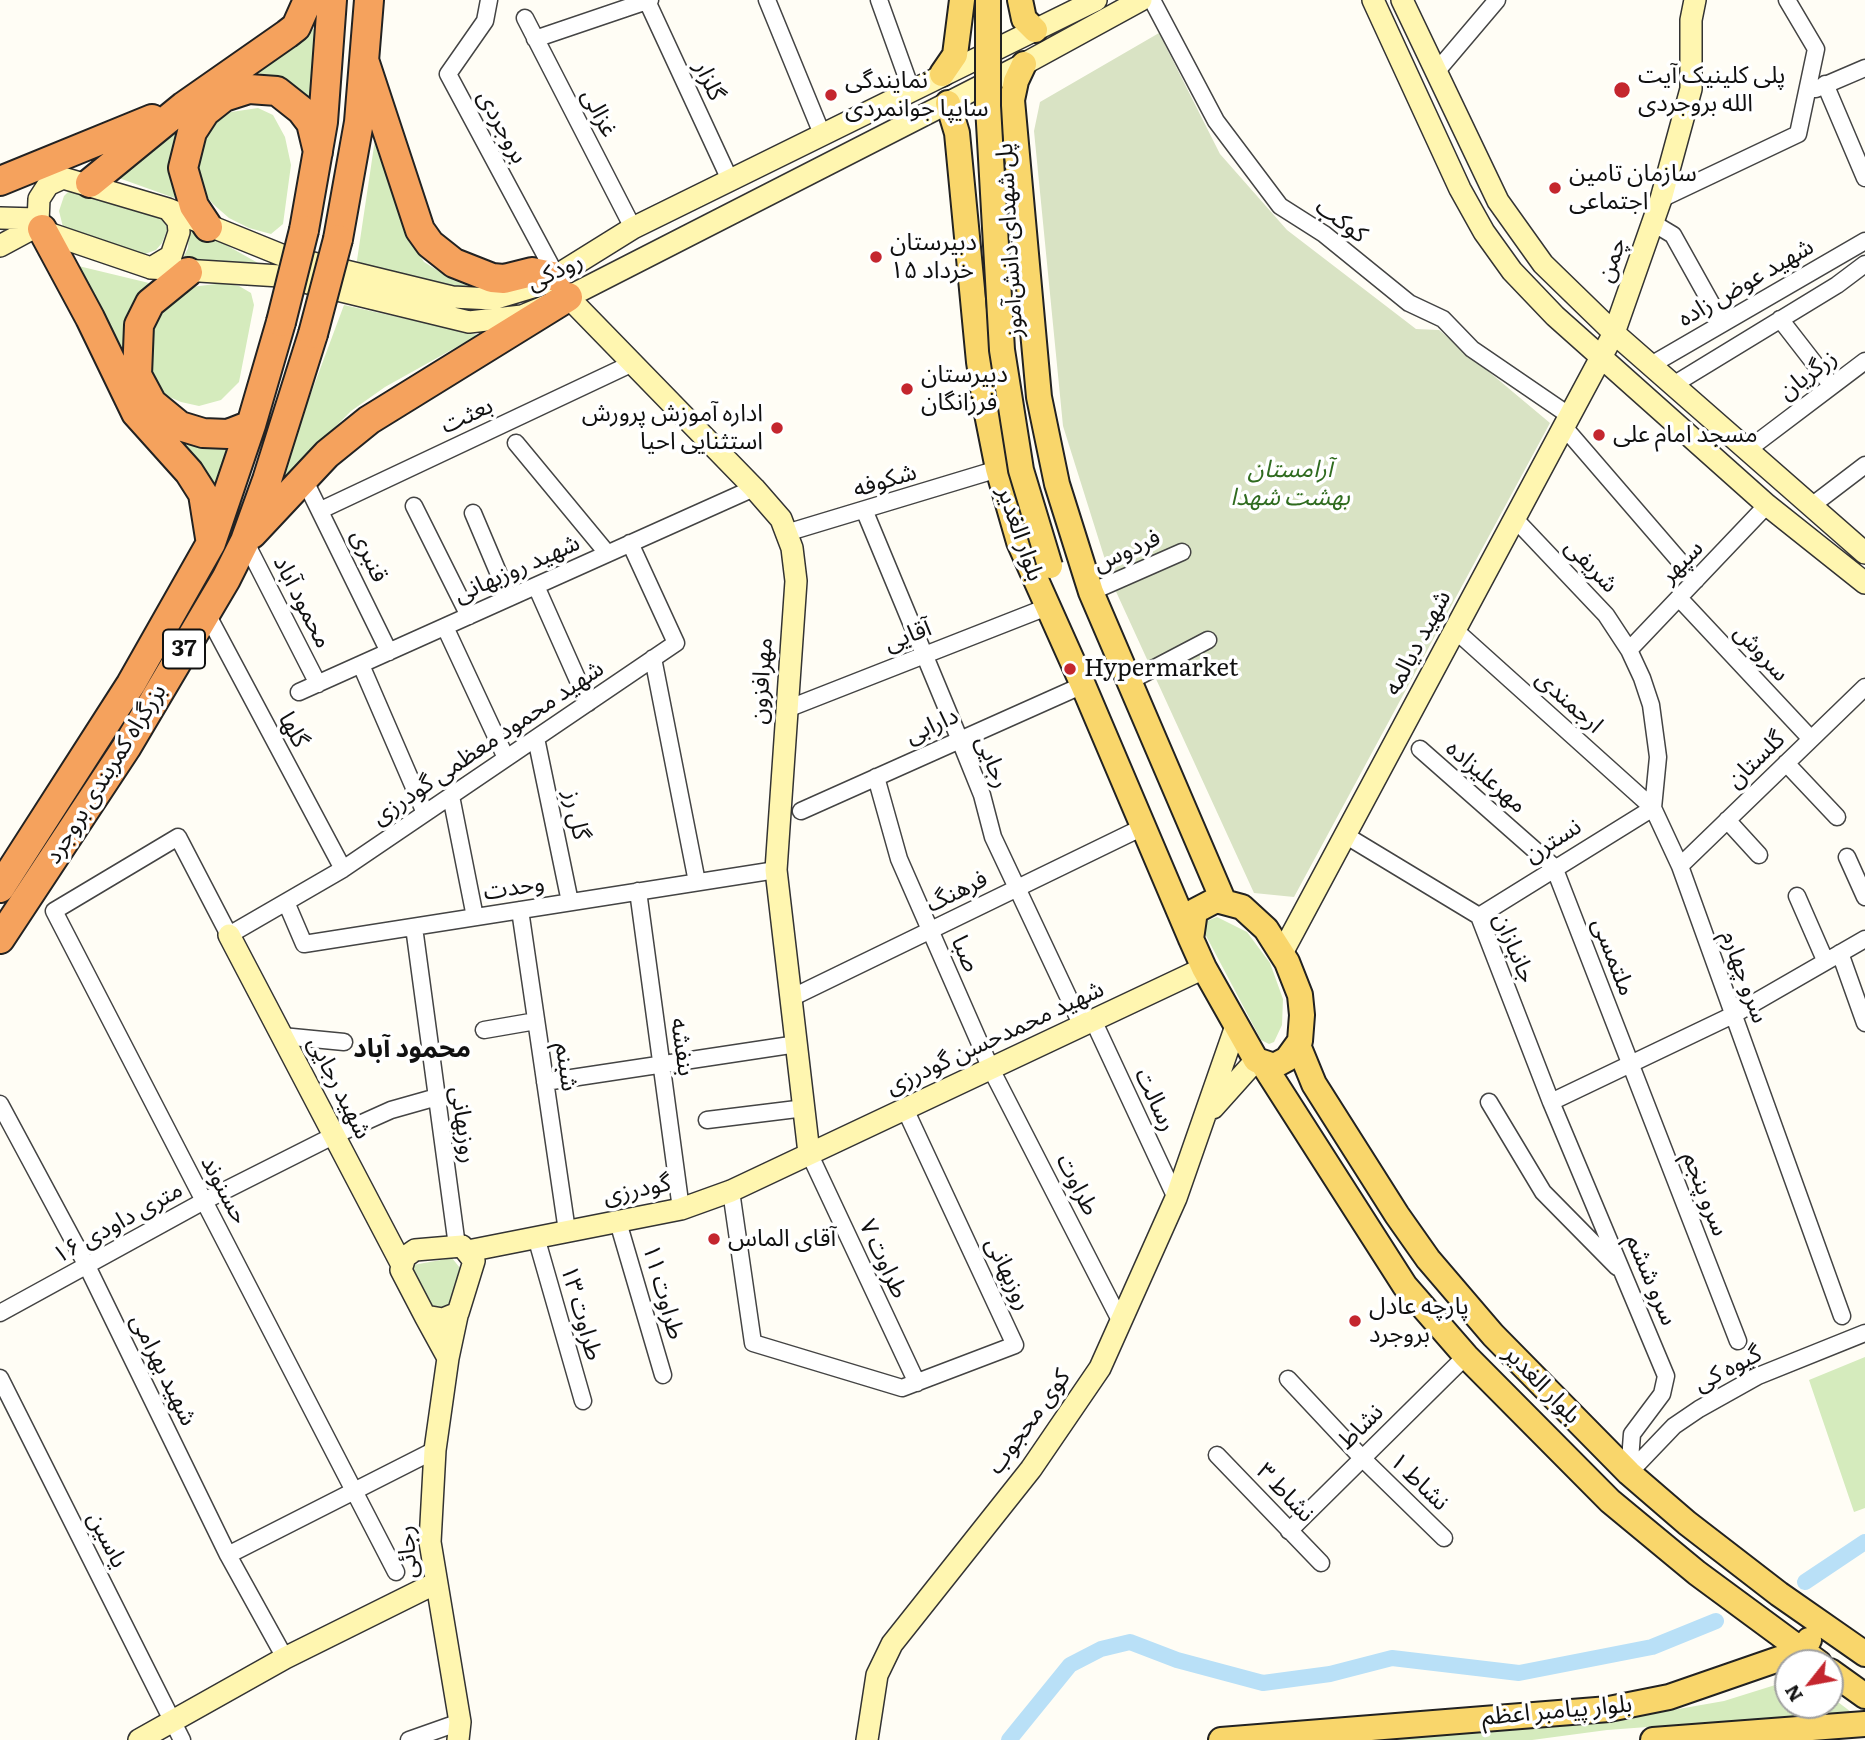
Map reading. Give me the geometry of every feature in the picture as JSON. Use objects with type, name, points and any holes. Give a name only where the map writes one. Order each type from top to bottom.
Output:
[{"type":"highway","points":[[90,183],[184,106],[296,27],[308,0]]},
{"type":"highway","name":"37","points":[[318,152],[332,0]]},
{"type":"highway","name":"37","points":[[365,62],[369,0]]},
{"type":"highway","points":[[245,541],[305,481],[327,454],[369,420],[562,287],[532,272],[504,279],[492,278],[454,263],[430,244],[420,230],[365,62]]},
{"type":"highway","name":"بزرگراه کمربندی بروجرد","points":[[0,939],[126,748],[245,541],[313,334],[338,239],[359,122],[365,62]]},
{"type":"highway","points":[[208,227],[194,206],[183,168],[192,132],[205,112],[224,97],[248,89],[277,91],[301,110],[311,123],[318,152]]},
{"type":"highway","points":[[0,181],[184,106]]},
{"type":"highway","name":"بزرگراه کمربندی بروجرد","points":[[0,888],[131,684],[211,543],[251,425],[281,322],[304,230],[318,152]]},
{"type":"highway","points":[[39,224],[90,318],[136,413],[189,472],[203,494],[211,543]]},
{"type":"highway","points":[[188,272],[150,303],[139,325],[137,375],[152,403],[180,426],[203,433],[229,434],[251,425]]},
{"type":"main road","points":[[942,74],[955,55],[962,0]]},
{"type":"main road","name":"پل شهدای دانش‌آموز","points":[[988,0],[988,106],[1002,350],[1021,470],[1056,563]]},
{"type":"main road","name":"پل شهدای دانش‌آموز","points":[[1001,0],[1001,88],[1010,289],[1020,385],[1056,563]]},
{"type":"main road","points":[[1020,0],[1024,19],[1035,30]]},
{"type":"main road","name":"بلوار الغدیر","points":[[1024,64],[1016,81],[1012,100],[1039,397],[1057,484],[1088,583],[1223,900]]},
{"type":"main road","name":"بلوار الغدیر","points":[[948,103],[957,133],[979,362],[998,469],[1019,542],[1204,968],[1236,1026],[1405,1286],[1465,1356],[1610,1501],[1698,1573],[1800,1649]]},
{"type":"main road","points":[[1044,600],[1056,563],[1088,583]]},
{"type":"main road","points":[[1191,939],[1195,911],[1208,902],[1223,900],[1242,907],[1254,916],[1282,953],[1300,995],[1302,1028],[1298,1045],[1287,1059],[1279,1064],[1260,1062]]},
{"type":"main road","name":"بلوار الغدیر","points":[[1298,1045],[1314,1084],[1428,1259],[1493,1335],[1629,1473],[1687,1523],[1865,1654]]},
{"type":"main road","points":[[1813,1649],[1820,1623]]},
{"type":"main road","name":"بلوار پیامبر اعظم","points":[[1220,1740],[1609,1709],[1669,1697],[1774,1667]]},
{"type":"main road","points":[[1844,1681],[1865,1696]]},
{"type":"main road","name":"بلوار پیامبر اعظم","points":[[1653,1740],[1865,1724]]},
{"type":"street","name":"بروجردی","points":[[489,0],[485,21],[448,74],[562,287]]},
{"type":"street","points":[[535,39],[649,0]]},
{"type":"street","name":"گلزار","points":[[649,0],[736,176]]},
{"type":"street","points":[[767,0],[822,134]]},
{"type":"street","points":[[878,0],[911,89]]},
{"type":"street","points":[[1035,30],[1096,0]]},
{"type":"street","points":[[1024,64],[1141,0]]},
{"type":"street","name":"کوکب","points":[[1152,0],[1216,121],[1280,206],[1324,234],[1409,303],[1443,319],[1472,349],[1567,422],[1696,580]]},
{"type":"street","points":[[1373,0],[1441,151],[1484,232],[1526,286],[1601,358],[1767,505],[1865,583]]},
{"type":"street","points":[[1402,0],[1483,173],[1509,219],[1543,264],[1614,333],[1746,451],[1811,507],[1860,542]]},
{"type":"street","points":[[1436,72],[1497,0]]},
{"type":"street","name":"چمن","points":[[1601,358],[1614,333],[1653,223],[1691,89],[1691,20],[1695,0]]},
{"type":"street","points":[[1661,199],[1798,134],[1816,49],[1787,0]]},
{"type":"street","points":[[1070,13],[1070,26],[1080,33]]},
{"type":"street","name":"غزالی","points":[[525,18],[633,228]]},
{"type":"street","name":"رودکی","points":[[0,181],[73,178],[168,209],[284,256],[452,297],[493,299],[529,290],[562,287],[596,248],[798,145],[1035,30]]},
{"type":"street","points":[[993,50],[995,79]]},
{"type":"street","name":"رودکی","points":[[39,224],[51,236],[150,268],[280,276],[469,322],[522,316],[562,287],[756,201],[1024,64]]},
{"type":"street","points":[[1807,93],[1865,68]]},
{"type":"street","points":[[1825,84],[1865,178]]},
{"type":"street","points":[[798,145],[795,158],[797,164],[811,173]]},
{"type":"street","points":[[736,176],[754,183],[756,201]]},
{"type":"street","points":[[39,224],[39,199],[55,180]]},
{"type":"street","points":[[150,268],[171,256],[178,239],[178,221],[168,209]]},
{"type":"street","points":[[0,218],[39,224]]},
{"type":"street","points":[[1653,223],[1672,235],[1721,321]]},
{"type":"street","points":[[0,246],[39,224]]},
{"type":"street","name":"شهید عوض زاده","points":[[1651,365],[1721,321],[1865,241]]},
{"type":"street","points":[[1673,385],[1837,285],[1865,264]]},
{"type":"street","name":"مهرافزون","points":[[562,287],[754,488],[781,519],[792,548],[796,581],[776,870],[809,1153]]},
{"type":"street","points":[[1780,319],[1832,386]]},
{"type":"street","name":"شهید دیالمه","points":[[1282,953],[1601,358]]},
{"type":"street","name":"زرگریان","points":[[1746,451],[1865,361]]},
{"type":"street","name":"بعثت","points":[[321,509],[633,363]]},
{"type":"street","points":[[516,443],[607,553]]},
{"type":"street","points":[[1811,507],[1865,465]]},
{"type":"street","name":"شکوفه","points":[[786,533],[864,512],[998,469]]},
{"type":"street","name":"قنبری","points":[[305,481],[389,652]]},
{"type":"street","name":"شهید روزبهانی","points":[[299,692],[754,488]]},
{"type":"street","name":"سپهر","points":[[1629,650],[1767,505]]},
{"type":"street","points":[[414,506],[469,616]]},
{"type":"street","name":"رجایی","points":[[864,512],[982,795],[993,837],[1017,889],[1088,1023]]},
{"type":"street","points":[[473,513],[509,598]]},
{"type":"street","name":"شریفی","points":[[1515,519],[1606,615],[1629,650]]},
{"type":"street","name":"محمود آباد","points":[[245,541],[318,684]]},
{"type":"street","name":"شهید محمود معظمی گودرزی","points":[[229,935],[343,869],[676,643],[630,543]]},
{"type":"street","name":"فردوس","points":[[1088,583],[1182,551]]},
{"type":"street","points":[[536,586],[588,702]]},
{"type":"street","name":"سروش","points":[[1679,598],[1811,739]]},
{"type":"street","name":"آقایی","points":[[787,709],[924,654],[1044,600]]},
{"type":"street","name":"گلها","points":[[206,612],[343,869]]},
{"type":"street","points":[[445,627],[506,758]]},
{"type":"street","name":"ارجمندی","points":[[1455,631],[1653,808]]},
{"type":"street","points":[[1128,682],[1208,640]]},
{"type":"street","points":[[1629,650],[1651,705],[1658,757],[1653,808]]},
{"type":"street","points":[[653,658],[698,882]]},
{"type":"street","points":[[360,665],[425,813]]},
{"type":"street","name":"دارابی","points":[[801,811],[959,738],[1083,685]]},
{"type":"street","name":"گلستان","points":[[1680,866],[1811,739],[1862,696]]},
{"type":"street","name":"گل رز","points":[[536,738],[570,902]]},
{"type":"street","name":"مهرعلیزاده","points":[[1420,749],[1554,867]]},
{"type":"street","points":[[1786,763],[1837,817]]},
{"type":"street","name":"صبا","points":[[876,776],[899,859],[991,1069]]},
{"type":"street","points":[[451,796],[475,917]]},
{"type":"street","name":"سرو چهارم","points":[[1653,808],[1680,866],[1842,1316]]},
{"type":"street","name":"نسترن","points":[[1479,916],[1653,808]]},
{"type":"street","points":[[1727,820],[1759,855]]},
{"type":"street","name":"فرهنگ","points":[[791,998],[1143,827]]},
{"type":"street","name":"جانبازان","points":[[1345,835],[1479,916],[1551,1102]]},
{"type":"street","name":"حسنوند","points":[[229,935],[178,837],[54,911],[356,1490],[396,1572]]},
{"type":"street","points":[[1847,857],[1865,897]]},
{"type":"street","name":"ملتمسی","points":[[1554,867],[1630,1063]]},
{"type":"street","name":"وحدت","points":[[286,902],[304,944],[776,870]]},
{"type":"street","name":"بنفشه","points":[[638,891],[681,1209]]},
{"type":"street","points":[[1797,896],[1833,957],[1865,1023]]},
{"type":"street","name":"شبنم","points":[[520,910],[567,1231]]},
{"type":"street","name":"روزبهانی","points":[[414,927],[437,1097],[462,1248]]},
{"type":"street","name":"شهید رجایی","points":[[229,935],[402,1265]]},
{"type":"street","points":[[1551,1102],[1733,1015],[1865,939]]},
{"type":"street","name":"شهید محمدحسن گودرزی","points":[[809,1153],[1204,968]]},
{"type":"street","points":[[484,1030],[536,1021]]},
{"type":"street","name":"رسالت","points":[[1088,1023],[1176,1198]]},
{"type":"street","name":"کوی محجوب","points":[[867,1740],[877,1675],[892,1644],[1031,1469],[1100,1368],[1176,1198],[1236,1026]]},
{"type":"street","points":[[282,1036],[344,1042]]},
{"type":"street","points":[[545,1082],[797,1044]]},
{"type":"street","points":[[1207,1114],[1260,1062]]},
{"type":"street","name":"سرو پنجم","points":[[1630,1063],[1738,1341]]},
{"type":"street","name":"طراوت","points":[[991,1069],[1121,1322]]},
{"type":"street","name":"۱۶ متری داودی","points":[[0,1313],[204,1201],[333,1136],[391,1110],[437,1097]]},
{"type":"street","points":[[1489,1102],[1543,1192],[1624,1274]]},
{"type":"street","name":"سرو ششم","points":[[1551,1102],[1666,1376],[1662,1394],[1632,1434],[1629,1473]]},
{"type":"street","name":"شهید بهرامی","points":[[0,1104],[87,1266],[228,1555],[285,1658]]},
{"type":"street","points":[[707,1120],[805,1108]]},
{"type":"street","name":"روزبهانی","points":[[905,1110],[1015,1345],[917,1383]]},
{"type":"street","name":"گودرزی","points":[[462,1248],[536,1237],[681,1209],[731,1191],[809,1153]]},
{"type":"street","name":"طراوت ۷","points":[[809,1153],[917,1383]]},
{"type":"street","points":[[731,1191],[753,1343],[902,1388],[917,1383]]},
{"type":"street","name":"طراوت ۱۱","points":[[618,1222],[663,1374]]},
{"type":"street","name":"طراوت ۱۳","points":[[536,1237],[583,1401]]},
{"type":"street","points":[[425,1316],[443,1319],[452,1317],[458,1311],[474,1261],[462,1248],[415,1250],[405,1257],[401,1270],[425,1316],[448,1358]]},
{"type":"street","name":"رجائی","points":[[458,1311],[448,1358],[435,1450],[430,1542],[459,1731]]},
{"type":"street","name":"گیوه کی","points":[[1629,1473],[1674,1426],[1699,1409],[1758,1376],[1865,1333]]},
{"type":"street","name":"نشاط","points":[[1289,1531],[1465,1356]]},
{"type":"street","name":"یاسین","points":[[0,1378],[178,1731]]},
{"type":"street","name":"نشاط ۱","points":[[1287,1379],[1362,1458],[1444,1538]]},
{"type":"street","points":[[228,1555],[435,1450]]},
{"type":"street","name":"نشاط ۳","points":[[1217,1455],[1321,1563]]},
{"type":"street","points":[[139,1740],[178,1731],[285,1658],[436,1583]]},
{"type":"street","points":[[409,1740],[459,1731]]},
{"type":"green space","points":[[315,28],[317,104],[280,81],[252,78],[174,158],[171,180],[180,200],[116,177],[203,97]]},
{"type":"green space","name":"آرامستان بهشت شهدا","points":[[1159,33],[1220,154],[1287,230],[1416,329],[1439,330],[1550,423],[1294,897],[1254,893],[1113,585],[1063,426],[1034,131],[1040,102]]},
{"type":"green space","points":[[258,108],[273,115],[285,137],[291,165],[283,224],[271,234],[249,228],[229,218],[200,188],[195,169],[196,147],[209,127],[231,112]]},
{"type":"green space","points":[[377,126],[414,247],[424,262],[453,280],[490,294],[459,293],[356,267]]},
{"type":"green space","points":[[71,189],[156,212],[168,228],[162,243],[156,250],[142,255],[63,227],[59,211],[64,196]]},
{"type":"green space","points":[[189,224],[265,267],[181,262],[188,248]]},
{"type":"green space","points":[[66,263],[149,283],[129,312],[124,339],[134,387],[228,444],[216,489],[125,376],[98,304]]},
{"type":"green space","points":[[224,283],[239,286],[251,293],[254,305],[239,382],[221,400],[199,406],[165,395],[151,368],[153,326],[161,308],[191,287]]},
{"type":"green space","points":[[344,305],[478,335],[385,387],[351,411],[276,487]]},
{"type":"green space","points":[[1217,917],[1247,932],[1270,963],[1283,999],[1282,1025],[1274,1042],[1269,1044],[1261,1040],[1203,930],[1204,922]]},
{"type":"green space","points":[[452,1258],[460,1268],[452,1305],[437,1310],[429,1305],[412,1272],[413,1265]]},
{"type":"green space","points":[[1865,1357],[1865,1508],[1854,1512],[1809,1380]]},
{"type":"green space","points":[[1774,1685],[1774,1718],[1607,1730],[1532,1740],[1377,1740],[1604,1722],[1724,1701]]},
{"type":"green space","points":[[1844,1707],[1859,1718],[1844,1716]]},
{"type":"waterway","points":[[1805,1582],[1865,1542]]},
{"type":"waterway","points":[[1009,1740],[1070,1665],[1101,1649],[1130,1642],[1177,1660],[1263,1683],[1330,1674],[1392,1658],[1519,1673],[1652,1647],[1716,1621]]},
{"type":"place","name":"پلی کلینیک آیت الله بروجردی","points":[[1622,90]]},
{"type":"place","name":"نمایندگی سایپا جوانمردی","points":[[831,95]]},
{"type":"place","name":"سازمان تامین اجتماعی","points":[[1555,188]]},
{"type":"place","name":"دبیرستان ۱۵ خرداد","points":[[876,257]]},
{"type":"place","name":"دبیرستان فرزانگان","points":[[907,389]]},
{"type":"place","name":"اداره آموزش پرورش استثنایی احیا","points":[[777,428]]},
{"type":"place","name":"مسجد امام علی","points":[[1599,435]]},
{"type":"place","name":"Hypermarket","points":[[1070,669]]},
{"type":"place","name":"آقای الماس","points":[[714,1239]]},
{"type":"place","name":"پارچه عادل بروجرد","points":[[1355,1321]]},
{"type":"district","name":"محمود آباد","points":[[412,1049]]}]
